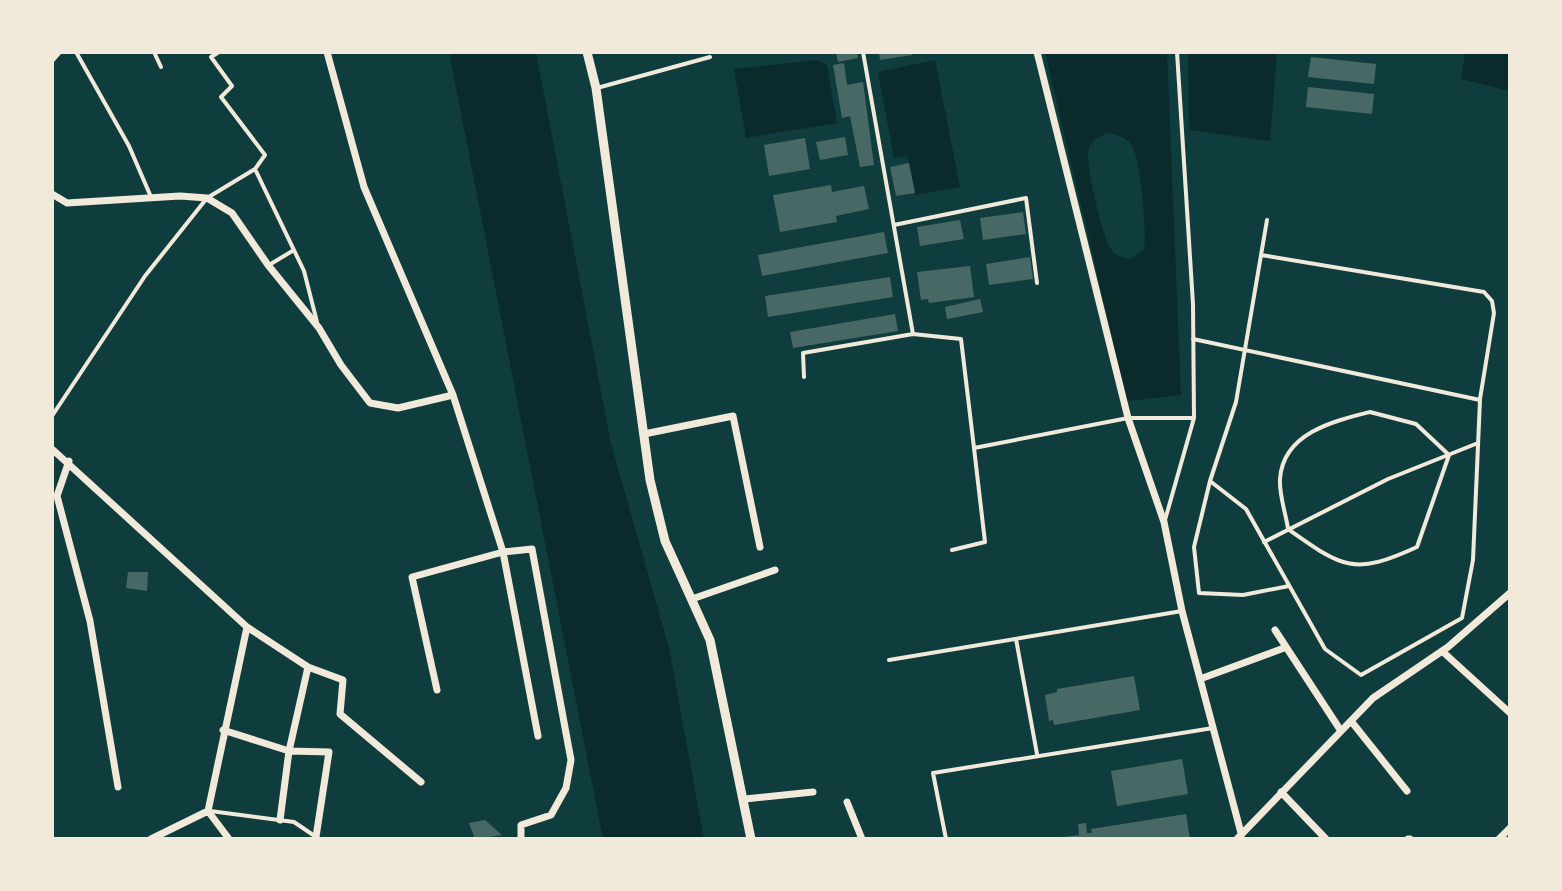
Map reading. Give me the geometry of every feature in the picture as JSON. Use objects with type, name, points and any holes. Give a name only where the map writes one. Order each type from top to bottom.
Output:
[{"type":"street","points":[[52,59],[58,52]]},
{"type":"street","points":[[328,52],[364,187],[453,395],[503,552],[538,736]]},
{"type":"street","points":[[587,52],[596,88],[650,480],[665,541],[710,640],[751,839]]},
{"type":"street","points":[[1037,52],[1128,418],[1164,522],[1182,611],[1239,836]]},
{"type":"street","points":[[52,194],[67,203],[151,197],[207,198],[232,213],[268,265],[319,328],[341,365],[370,403],[398,408],[453,395]]},
{"type":"street","points":[[644,434],[733,416],[760,547]]},
{"type":"street","points":[[52,449],[69,461],[247,627],[308,667],[343,680],[340,714],[421,782]]},
{"type":"street","points":[[69,461],[57,496],[90,621],[118,787]]},
{"type":"street","points":[[437,690],[412,577],[503,552],[532,549],[571,760],[566,788],[551,815],[521,825],[521,839]]},
{"type":"street","points":[[692,599],[775,570]]},
{"type":"street","points":[[1239,836],[1373,698],[1442,651],[1510,593]]},
{"type":"street","points":[[229,839],[208,811],[247,627]]},
{"type":"street","points":[[1275,630],[1341,731]]},
{"type":"street","points":[[1200,679],[1284,648]]},
{"type":"street","points":[[1442,651],[1510,713]]},
{"type":"street","points":[[280,820],[289,751],[308,667]]},
{"type":"street","points":[[1351,721],[1407,791]]},
{"type":"street","points":[[223,730],[289,751],[329,752],[318,838]]},
{"type":"street","points":[[745,799],[813,792]]},
{"type":"street","points":[[1281,792],[1326,839]]},
{"type":"street","points":[[847,802],[862,839]]},
{"type":"street","points":[[151,839],[208,811]]},
{"type":"street","points":[[1499,839],[1510,828]]},
{"type":"lane","points":[[76,52],[129,146],[151,197]]},
{"type":"lane","points":[[154,52],[161,67]]},
{"type":"lane","points":[[52,416],[145,276],[207,198],[255,169],[265,155],[221,97],[232,86],[211,57],[219,52]]},
{"type":"lane","points":[[863,52],[913,334]]},
{"type":"lane","points":[[1164,522],[1194,418],[1193,339],[1177,52]]},
{"type":"lane","points":[[596,88],[710,57]]},
{"type":"lane","points":[[255,169],[304,271],[319,328]]},
{"type":"lane","points":[[894,225],[1026,198],[1037,283]]},
{"type":"lane","points":[[1267,220],[1236,402],[1210,481],[1194,547],[1199,593],[1243,595],[1289,586]]},
{"type":"lane","points":[[268,265],[294,250]]},
{"type":"lane","points":[[1210,481],[1246,509],[1325,649],[1361,675],[1462,618],[1473,560],[1480,400],[1494,313],[1492,301],[1484,292],[1261,255]]},
{"type":"lane","points":[[804,377],[803,353],[913,334],[961,339],[985,542],[952,550]]},
{"type":"lane","points":[[1193,339],[1480,400]]},
{"type":"lane","points":[[1370,412],[1416,424],[1449,455],[1417,547],[1377,565],[1333,561],[1288,529],[1280,478],[1293,448],[1323,424],[1370,412]]},
{"type":"lane","points":[[974,448],[1128,418],[1194,418]]},
{"type":"lane","points":[[1264,542],[1388,479],[1478,443]]},
{"type":"lane","points":[[889,660],[1182,611]]},
{"type":"lane","points":[[1016,639],[1037,754]]},
{"type":"lane","points":[[946,839],[933,773],[1213,728]]},
{"type":"lane","points":[[208,811],[294,822],[318,838]]},
{"type":"water","points":[[449,52],[536,52],[611,444],[669,648],[704,839],[603,839]]},
{"type":"water","points":[[1045,52],[1167,52],[1181,395],[1127,401]],"holes":[[[1109,133],[1130,143],[1137,159],[1145,228],[1144,250],[1130,259],[1117,255],[1109,245],[1096,204],[1088,162],[1092,142]]]},
{"type":"water","points":[[1188,52],[1277,52],[1270,141],[1189,130]]},
{"type":"water","points":[[1465,52],[1510,52],[1510,91],[1461,79]]},
{"type":"water","points":[[817,60],[827,65],[837,123],[746,138],[734,69]]},
{"type":"water","points":[[935,60],[960,187],[915,195],[907,156],[894,158],[878,72]]},
{"type":"building","points":[[836,52],[857,52],[858,58],[838,62]]},
{"type":"building","points":[[879,52],[912,52],[912,55],[880,60]]},
{"type":"building","points":[[1311,57],[1376,64],[1374,84],[1308,77]]},
{"type":"building","points":[[844,63],[847,85],[863,82],[874,165],[860,167],[850,116],[842,118],[833,65]]},
{"type":"building","points":[[1308,87],[1374,94],[1372,114],[1306,107]]},
{"type":"building","points":[[845,137],[848,155],[820,160],[816,142]]},
{"type":"building","points":[[805,138],[810,169],[769,176],[764,145]]},
{"type":"building","points":[[909,163],[915,193],[896,196],[890,167]]},
{"type":"building","points":[[831,185],[832,192],[864,186],[869,209],[836,216],[837,222],[780,232],[773,195]]},
{"type":"building","points":[[1023,212],[1026,234],[983,240],[980,218]]},
{"type":"building","points":[[960,220],[964,239],[920,246],[917,227]]},
{"type":"building","points":[[884,232],[888,253],[762,276],[758,255]]},
{"type":"building","points":[[1030,257],[1033,279],[989,285],[986,264]]},
{"type":"building","points":[[970,266],[974,297],[929,303],[928,299],[921,300],[917,272]]},
{"type":"building","points":[[890,277],[893,297],[768,317],[765,296]]},
{"type":"building","points":[[980,299],[983,312],[947,319],[945,307]]},
{"type":"building","points":[[895,314],[898,331],[793,348],[790,332]]},
{"type":"building","points":[[128,572],[148,572],[147,591],[126,588]]},
{"type":"building","points":[[1134,676],[1140,710],[1054,725],[1053,720],[1049,721],[1045,695],[1057,692],[1057,689]]},
{"type":"building","points":[[1182,759],[1188,794],[1117,806],[1111,771]]},
{"type":"building","points":[[1186,814],[1190,839],[1046,839],[1079,835],[1078,824],[1086,823],[1087,833],[1092,833],[1091,829]]},
{"type":"building","points":[[485,820],[502,835],[475,839],[469,823]]}]
